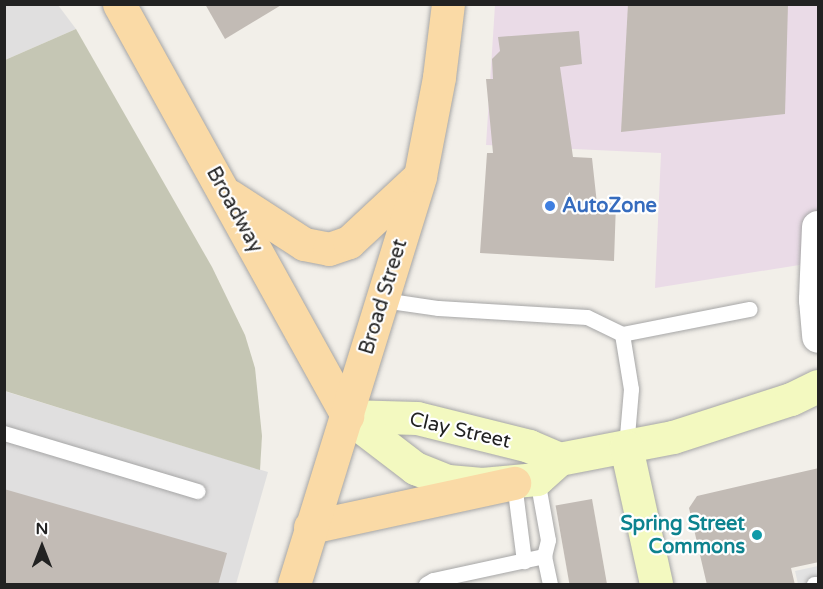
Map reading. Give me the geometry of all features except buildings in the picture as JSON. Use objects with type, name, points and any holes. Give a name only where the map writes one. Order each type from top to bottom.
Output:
[{"type":"main road","name":"Broadway","points":[[119,4],[347,416]]},
{"type":"main road","name":"Broad Street","points":[[294,585],[420,176],[440,77],[448,4]]},
{"type":"main road","points":[[226,194],[298,240],[328,249],[349,242],[420,176]]},
{"type":"main road","name":"Clay Street","points":[[347,416],[430,476],[465,483],[537,473],[763,409],[819,386]]},
{"type":"main road","name":"Clay Street","points":[[347,416],[417,417],[529,447],[537,473]]},
{"type":"main road","points":[[626,447],[656,585]]},
{"type":"main road","points":[[310,527],[537,473]]},
{"type":"street","points":[[819,226],[815,300],[819,337]]},
{"type":"lane","points":[[383,300],[438,308],[587,317],[622,334],[750,309]]},
{"type":"lane","points":[[622,334],[631,389],[626,447]]},
{"type":"lane","points":[[4,433],[197,491]]},
{"type":"lane","points":[[537,473],[548,540],[544,556],[550,585]]},
{"type":"lane","points":[[524,561],[537,473]]},
{"type":"lane","points":[[426,585],[432,580],[544,556]]},
{"type":"lane","points":[[814,585],[819,584]]},
{"type":"shaded area","points":[[5,4],[58,5],[76,29],[5,60]]},
{"type":"shaded area","points":[[495,5],[818,5],[818,262],[655,288],[661,153],[486,145]]},
{"type":"shaded area","points":[[76,29],[212,267],[245,335],[255,368],[262,436],[260,470],[5,391],[5,60]]},
{"type":"shaded area","points":[[4,391],[268,472],[236,584],[5,584]]},
{"type":"shaded area","points":[[818,566],[818,584],[798,584],[795,571]]},
{"type":"place","name":"AutoZone","points":[[550,206]]},
{"type":"place","name":"Spring Street Commons","points":[[757,535]]}]
